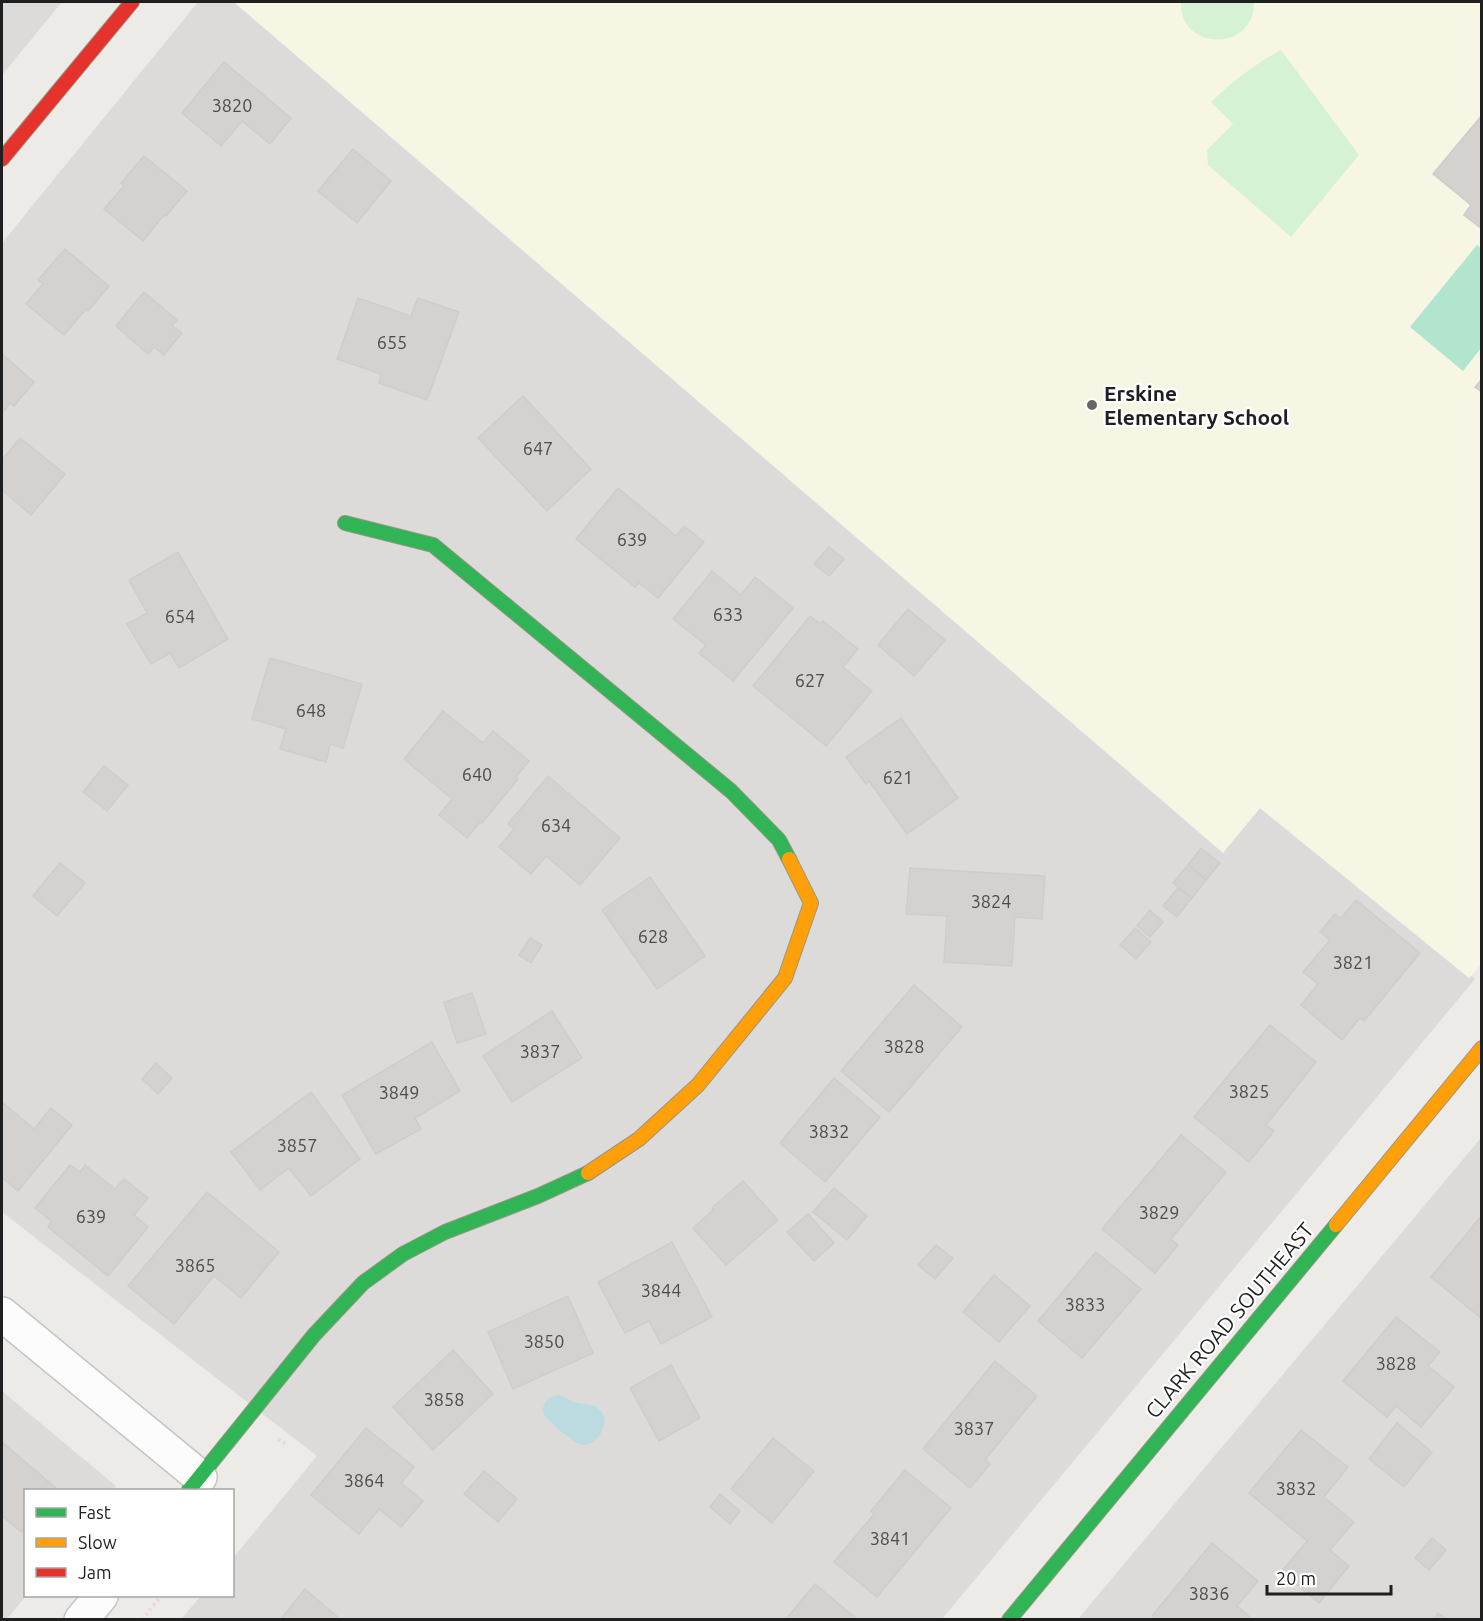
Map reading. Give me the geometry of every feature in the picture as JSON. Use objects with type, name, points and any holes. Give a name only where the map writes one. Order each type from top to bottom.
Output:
[{"type":"street","points":[[2,159],[132,2]]},
{"type":"street","points":[[2,1314],[194,1484],[314,1335],[363,1283],[402,1254],[446,1232],[538,1196],[590,1172],[639,1139],[698,1085],[785,978],[811,903],[779,840],[731,790],[433,545],[345,523]]},
{"type":"street","name":"CLARK ROAD SOUTHEAST","points":[[1009,1620],[1482,1048]]},
{"type":"street","points":[[81,1620],[100,1597]]},
{"type":"path","points":[[141,1620],[160,1597]]},
{"type":"shaded area","points":[[2,2],[62,2],[2,75]]},
{"type":"shaded area","points":[[198,2],[234,2],[1223,852],[1260,808],[1475,979],[942,1619],[181,1619],[200,1597],[234,1597],[234,1557],[317,1456],[2,1212],[2,243]]},
{"type":"shaded area","name":"Erskine Elementary School","points":[[234,2],[1481,2],[1481,964],[1469,978],[1260,808],[1223,853]]},
{"type":"shaded area","points":[[1481,1138],[1481,1619],[1078,1619]]},
{"type":"shaded area","points":[[2,1391],[116,1486],[114,1489],[24,1489],[25,1597],[6,1620],[2,1619]]},
{"type":"green space","points":[[1181,2],[1254,2],[1251,19],[1242,31],[1230,38],[1216,40],[1203,37],[1191,30],[1183,18]]},
{"type":"green space","points":[[1281,50],[1359,155],[1291,237],[1208,165],[1207,150],[1233,124],[1211,102],[1244,73]]},
{"type":"green space","points":[[1477,245],[1482,249],[1481,348],[1463,371],[1410,327]]},
{"type":"water","points":[[558,1395],[575,1402],[592,1405],[601,1411],[604,1416],[603,1427],[593,1442],[588,1445],[579,1444],[546,1417],[543,1410],[545,1402]]},
{"type":"building","points":[[224,62],[291,118],[270,144],[242,121],[221,146],[182,113]]},
{"type":"building","points":[[1482,115],[1482,229],[1464,215],[1471,205],[1433,174]]},
{"type":"building","points":[[353,149],[391,181],[357,223],[318,191]]},
{"type":"building","points":[[144,156],[187,191],[143,241],[104,209],[124,186],[121,183]]},
{"type":"building","points":[[65,249],[109,286],[64,335],[26,304],[43,284],[38,280]]},
{"type":"building","points":[[144,292],[177,320],[172,326],[182,333],[164,355],[154,347],[148,354],[116,326]]},
{"type":"building","points":[[358,298],[408,315],[407,317],[410,318],[418,298],[459,312],[427,400],[379,383],[381,374],[337,359]]},
{"type":"building","points":[[2,354],[34,382],[14,406],[10,403],[2,413]]},
{"type":"building","points":[[1482,379],[1482,392],[1475,387]]},
{"type":"building","points":[[523,396],[591,469],[547,511],[478,438]]},
{"type":"building","points":[[20,438],[65,474],[31,515],[2,490],[2,460]]},
{"type":"building","points":[[618,488],[676,536],[684,526],[704,542],[658,598],[639,583],[635,587],[576,539]]},
{"type":"building","points":[[829,547],[844,559],[829,576],[814,564]]},
{"type":"building","points":[[178,552],[228,639],[179,668],[170,653],[151,664],[127,624],[147,613],[129,580]]},
{"type":"building","points":[[712,571],[741,595],[755,577],[793,608],[733,681],[699,653],[706,645],[673,619]]},
{"type":"building","points":[[908,609],[945,640],[914,676],[878,645]]},
{"type":"building","points":[[810,616],[820,624],[823,621],[858,649],[843,667],[872,691],[826,746],[753,686]]},
{"type":"building","points":[[270,658],[362,684],[343,748],[330,744],[326,762],[280,749],[286,729],[252,719]]},
{"type":"building","points":[[443,711],[483,743],[493,731],[529,761],[516,777],[518,779],[467,838],[439,815],[452,799],[404,759]]},
{"type":"building","points":[[901,718],[958,798],[907,834],[869,781],[866,784],[846,757]]},
{"type":"building","points":[[104,766],[128,785],[107,811],[83,792]]},
{"type":"building","points":[[548,776],[620,838],[580,885],[546,856],[531,874],[499,847],[514,829],[508,824]]},
{"type":"building","points":[[1201,848],[1220,863],[1206,880],[1188,865]]},
{"type":"building","points":[[60,863],[85,883],[57,916],[33,896]]},
{"type":"building","points":[[1188,865],[1206,880],[1192,898],[1173,883]]},
{"type":"building","points":[[910,868],[1045,876],[1042,919],[1015,917],[1012,966],[944,962],[947,916],[906,914]]},
{"type":"building","points":[[650,877],[705,956],[657,989],[602,910]]},
{"type":"building","points":[[1178,888],[1192,898],[1177,917],[1163,906]]},
{"type":"building","points":[[1356,900],[1420,953],[1364,1021],[1360,1018],[1342,1040],[1301,1005],[1318,984],[1303,972],[1330,940],[1320,932],[1335,914],[1341,918]]},
{"type":"building","points":[[1150,910],[1163,922],[1150,937],[1137,926]]},
{"type":"building","points":[[1135,928],[1151,942],[1136,959],[1120,945]]},
{"type":"building","points":[[530,938],[542,945],[531,963],[519,955]]},
{"type":"building","points":[[914,985],[962,1027],[889,1112],[841,1071]]},
{"type":"building","points":[[472,993],[486,1034],[457,1043],[444,1002]]},
{"type":"building","points":[[552,1011],[582,1058],[512,1102],[483,1056]]},
{"type":"building","points":[[1270,1025],[1316,1062],[1266,1125],[1274,1131],[1249,1162],[1194,1117]]},
{"type":"building","points":[[432,1042],[460,1091],[415,1118],[421,1129],[376,1154],[342,1095]]},
{"type":"building","points":[[156,1063],[172,1078],[158,1094],[142,1079]]},
{"type":"building","points":[[834,1078],[880,1117],[825,1182],[780,1143]]},
{"type":"building","points":[[311,1092],[360,1159],[311,1196],[289,1168],[260,1190],[231,1152]]},
{"type":"building","points":[[2,1102],[34,1129],[51,1108],[72,1125],[18,1191],[2,1178]]},
{"type":"building","points":[[1181,1135],[1226,1172],[1171,1239],[1178,1245],[1155,1273],[1102,1229]]},
{"type":"building","points":[[70,1165],[80,1172],[85,1165],[115,1189],[124,1179],[148,1198],[134,1215],[148,1227],[108,1276],[48,1227],[51,1221],[35,1208]]},
{"type":"building","points":[[743,1181],[778,1220],[726,1265],[693,1228]]},
{"type":"building","points":[[834,1188],[867,1216],[847,1240],[813,1212]]},
{"type":"building","points":[[207,1192],[279,1252],[241,1298],[214,1276],[174,1324],[128,1286]]},
{"type":"building","points":[[808,1214],[834,1243],[814,1261],[787,1232]]},
{"type":"building","points":[[1482,1215],[1482,1319],[1431,1277]]},
{"type":"building","points":[[672,1242],[712,1317],[661,1344],[649,1321],[625,1333],[598,1282]]},
{"type":"building","points":[[936,1245],[953,1258],[935,1279],[918,1265]]},
{"type":"building","points":[[1096,1252],[1141,1289],[1082,1358],[1038,1321]]},
{"type":"building","points":[[994,1275],[1030,1306],[999,1342],[963,1312]]},
{"type":"building","points":[[568,1296],[593,1353],[513,1389],[488,1332]]},
{"type":"building","points":[[1396,1317],[1440,1352],[1428,1366],[1454,1387],[1421,1427],[1396,1406],[1387,1417],[1343,1381]]},
{"type":"building","points":[[453,1350],[493,1394],[433,1450],[393,1407]]},
{"type":"building","points":[[995,1361],[1037,1396],[985,1460],[990,1464],[970,1488],[923,1449]]},
{"type":"building","points":[[671,1365],[700,1418],[659,1441],[630,1388]]},
{"type":"building","points":[[1397,1423],[1432,1452],[1404,1487],[1369,1459]]},
{"type":"building","points":[[366,1428],[414,1467],[401,1483],[423,1501],[401,1527],[379,1509],[359,1534],[311,1495]]},
{"type":"building","points":[[1301,1430],[1348,1467],[1324,1497],[1354,1522],[1330,1550],[1349,1566],[1319,1603],[1281,1572],[1307,1541],[1249,1493]]},
{"type":"building","points":[[773,1438],[814,1471],[772,1523],[731,1489]]},
{"type":"building","points":[[2,1442],[57,1489],[24,1489],[24,1529],[21,1532],[2,1516]]},
{"type":"building","points":[[905,1470],[951,1508],[877,1597],[834,1562],[874,1514],[871,1511]]},
{"type":"building","points":[[484,1471],[517,1499],[498,1522],[464,1494]]},
{"type":"building","points":[[720,1494],[740,1511],[730,1524],[710,1507]]},
{"type":"building","points":[[1432,1538],[1446,1550],[1429,1570],[1415,1558]]},
{"type":"building","points":[[1212,1543],[1258,1581],[1237,1606],[1253,1620],[1156,1620],[1152,1616]]},
{"type":"building","points":[[815,1584],[858,1620],[785,1620]]},
{"type":"building","points":[[305,1589],[341,1620],[280,1620]]},
{"type":"building","points":[[1438,1613],[1448,1620],[1434,1620]]},
{"type":"traffic: fast","points":[[345,523],[433,545],[731,791],[779,840],[789,859]]},
{"type":"traffic: fast","points":[[190,1489],[314,1335],[363,1283],[403,1254],[445,1232],[538,1196],[588,1173]]},
{"type":"traffic: fast","points":[[1009,1620],[1336,1225]]},
{"type":"traffic: slow","points":[[588,1173],[639,1139],[698,1085],[785,978],[811,903],[789,859]]},
{"type":"traffic: slow","points":[[1336,1225],[1482,1048]]},
{"type":"traffic: jam","points":[[2,159],[132,2]]},
{"type":"place","name":"Erskine Elementary School","points":[[1092,405]]}]
